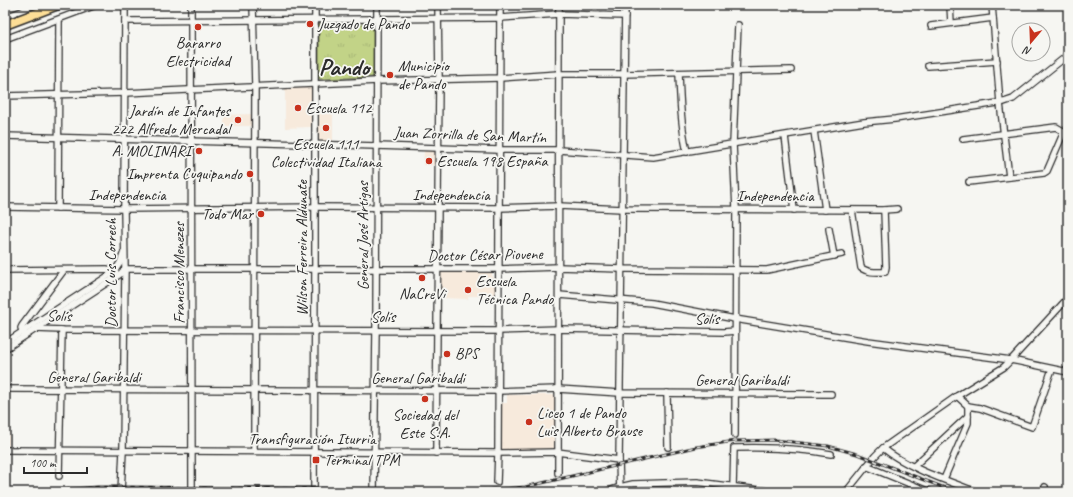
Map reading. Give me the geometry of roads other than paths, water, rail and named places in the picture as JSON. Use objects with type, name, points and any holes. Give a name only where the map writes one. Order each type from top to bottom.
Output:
[{"type":"highway","points":[[5,25],[58,5]]},
{"type":"street","points":[[5,10],[20,5]]},
{"type":"street","points":[[5,39],[96,5]]},
{"type":"street","name":"Doctor Luis Correch","points":[[121,492],[123,451],[125,269],[125,5]]},
{"type":"street","name":"Francisco Menezes","points":[[191,5],[192,492]]},
{"type":"street","points":[[253,5],[255,87],[254,451]]},
{"type":"street","name":"Wilson Ferreira Aldunate","points":[[314,492],[316,144],[315,5]]},
{"type":"street","name":"General José Artigas","points":[[374,492],[376,391],[377,5]]},
{"type":"street","points":[[436,453],[439,79],[438,5]]},
{"type":"street","points":[[497,482],[500,5]]},
{"type":"street","points":[[558,473],[559,5]]},
{"type":"street","points":[[620,489],[620,331],[625,5]]},
{"type":"street","points":[[950,5],[951,23]]},
{"type":"street","points":[[992,5],[1000,103],[1009,177]]},
{"type":"street","points":[[125,21],[438,19],[500,18],[559,14],[625,16]]},
{"type":"street","points":[[931,26],[994,18]]},
{"type":"street","points":[[58,208],[59,20]]},
{"type":"street","points":[[735,435],[736,209],[734,144],[737,72],[736,47],[738,25]]},
{"type":"street","name":"Juan Zorrilla de San Martín","points":[[5,136],[499,150],[559,150],[653,157],[814,130],[1000,103],[1013,99],[1068,55]]},
{"type":"street","points":[[928,66],[997,61]]},
{"type":"street","points":[[5,96],[125,93],[377,81],[500,78],[559,74],[791,70]]},
{"type":"street","points":[[679,73],[680,109],[687,152]]},
{"type":"street","points":[[963,139],[1056,127],[1063,131],[1047,171],[1044,173],[969,182]]},
{"type":"street","points":[[814,130],[824,210]]},
{"type":"street","points":[[785,136],[794,210]]},
{"type":"street","name":"Independencia","points":[[5,207],[124,209],[315,207],[499,208],[559,206],[622,209],[898,209]]},
{"type":"street","points":[[852,210],[861,268],[868,272],[885,272],[884,210]]},
{"type":"street","points":[[829,229],[834,256]]},
{"type":"street","points":[[117,274],[124,250]]},
{"type":"street","name":"Doctor César Piovene","points":[[125,269],[498,269],[559,267],[621,270],[736,270],[772,269],[842,254]]},
{"type":"street","points":[[5,349],[34,327],[125,269],[120,263]]},
{"type":"street","points":[[5,270],[107,269],[117,274]]},
{"type":"street","points":[[24,334],[22,326],[64,270]]},
{"type":"street","points":[[559,295],[652,303],[735,319],[868,341],[1011,360],[1067,371]]},
{"type":"street","points":[[846,492],[866,466],[883,448],[957,396],[1004,367],[1068,298]]},
{"type":"street","name":"Solís","points":[[34,327],[62,330],[192,329],[498,331],[558,329],[620,331],[735,331]]},
{"type":"street","points":[[59,476],[62,330]]},
{"type":"street","points":[[5,343],[24,334]]},
{"type":"street","points":[[957,396],[968,406],[980,408],[1032,427],[1052,369]]},
{"type":"street","name":"General Garibaldi","points":[[5,389],[498,392],[558,389],[620,393],[831,394]]},
{"type":"street","points":[[667,393],[668,447]]},
{"type":"street","points":[[944,479],[968,423],[968,406]]},
{"type":"street","points":[[914,466],[968,416]]},
{"type":"street","points":[[729,488],[734,448],[777,448],[831,454]]},
{"type":"street","points":[[883,448],[889,453],[914,466],[977,492]]},
{"type":"street","name":"Transfiguración Iturria","points":[[5,450],[436,453],[557,452],[619,460]]},
{"type":"street","points":[[866,466],[930,492]]},
{"type":"street","points":[[606,492],[633,484],[697,482],[729,488],[775,492]]},
{"type":"railway","points":[[36,492],[98,487],[503,489],[525,487],[696,447],[735,441],[775,440],[828,446],[857,454],[955,492]]},
{"type":"place","name":"Juzgado de Pando","points":[[310,24]]},
{"type":"place","name":"Bararro Electricidad","points":[[198,27]]},
{"type":"place","name":"Municipio de Pando","points":[[390,75]]},
{"type":"place","name":"Escuela 112","points":[[298,108]]},
{"type":"place","name":"Jardín de Infantes 222 Alfredo Mercadal","points":[[238,120]]},
{"type":"place","name":"Escuela 111 Colectividad Italiana","points":[[326,128]]},
{"type":"place","name":"A. MOLINARI","points":[[199,151]]},
{"type":"place","name":"Escuela 198 España","points":[[429,161]]},
{"type":"place","name":"Imprenta Cuquipando","points":[[250,174]]},
{"type":"place","name":"Todo Mar","points":[[261,214]]},
{"type":"place","name":"NaCreVi","points":[[422,278]]},
{"type":"place","name":"Escuela Técnica Pando","points":[[468,290]]},
{"type":"place","name":"BPS","points":[[447,354]]},
{"type":"place","name":"Sociedad del Este S.A.","points":[[425,399]]},
{"type":"place","name":"Liceo 1 de Pando Luis Alberto Brause","points":[[529,422]]},
{"type":"place","name":"Terminal TPM","points":[[316,460]]},
{"type":"district","name":"Pando","points":[[344,67]]}]
